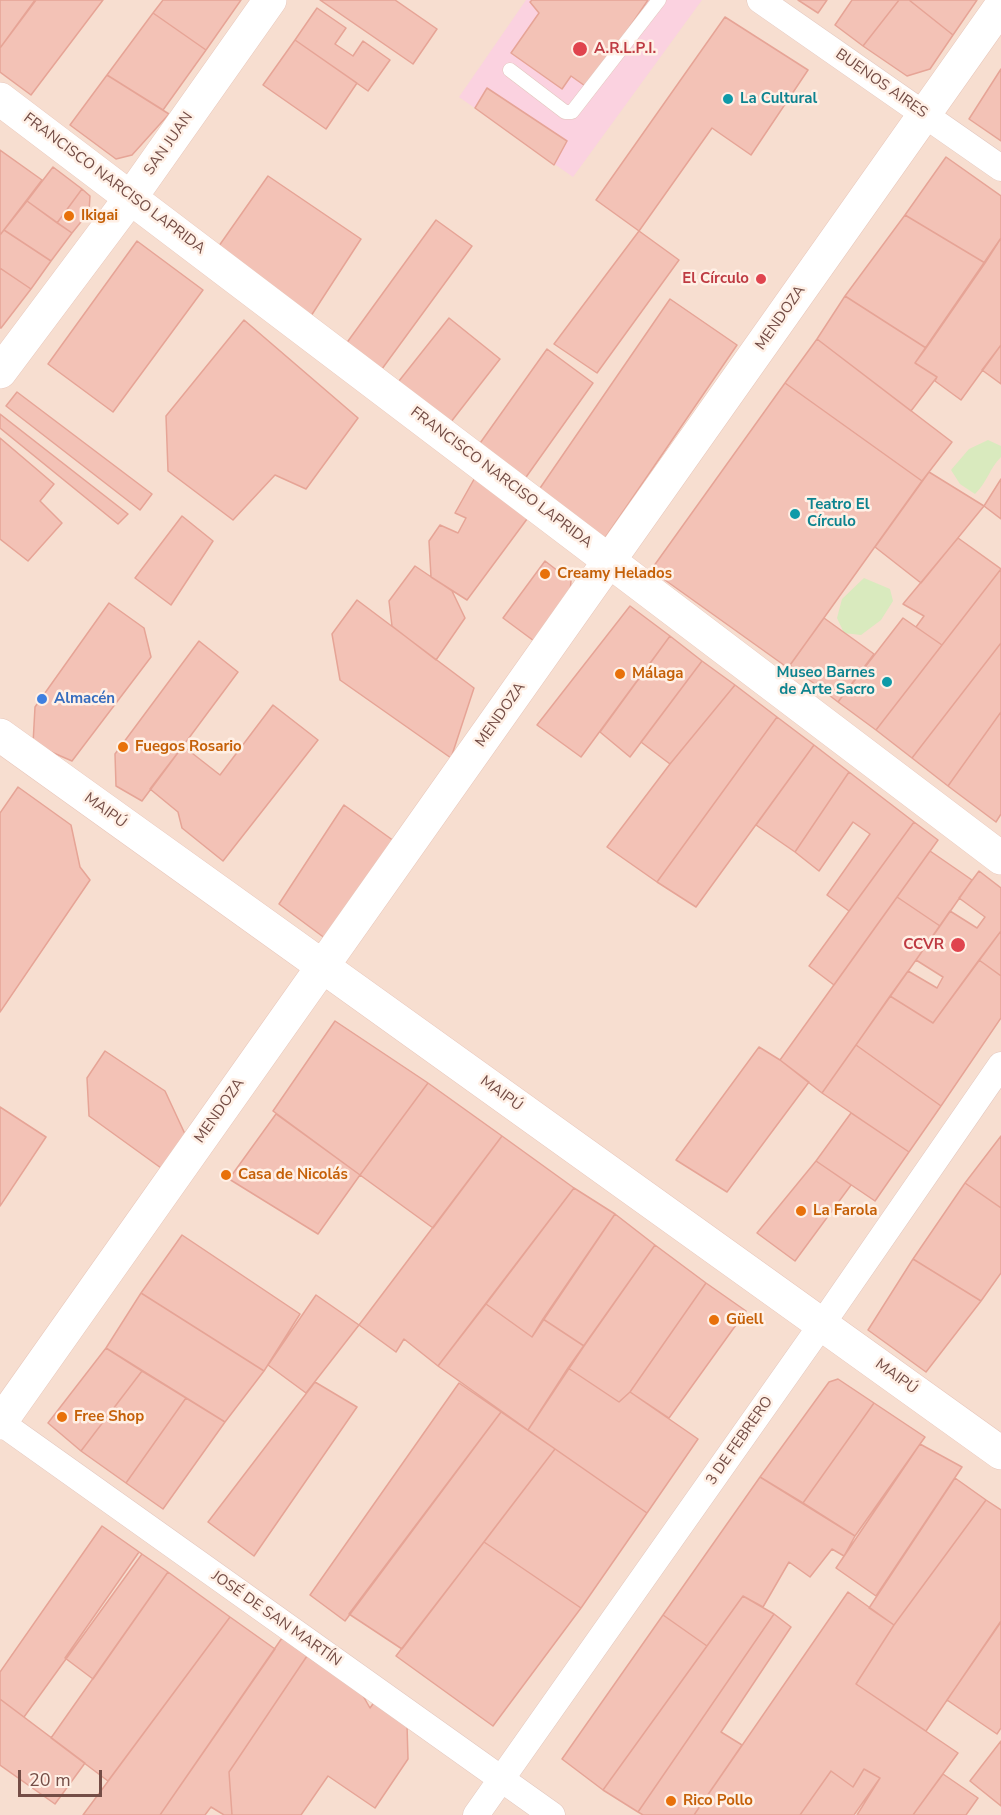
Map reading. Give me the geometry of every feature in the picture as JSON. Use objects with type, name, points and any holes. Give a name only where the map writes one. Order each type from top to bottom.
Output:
[{"type":"main road","name":"SAN JUAN","points":[[0,372],[131,197],[270,0]]},
{"type":"main road","name":"MENDOZA","points":[[0,1423],[1001,6]]},
{"type":"main road","name":"FRANCISCO NARCISO LAPRIDA","points":[[0,99],[1001,858]]},
{"type":"main road","name":"MAIPÚ","points":[[0,735],[1001,1453]]},
{"type":"street","name":"BUENOS AIRES","points":[[760,0],[1001,168]]},
{"type":"street","name":"3 DE FEBRERO","points":[[476,1815],[822,1324],[1001,1065]]},
{"type":"street","name":"JOSÉ DE SAN MARTÍN","points":[[0,1423],[552,1815]]},
{"type":"lane","points":[[510,70],[565,112],[572,112],[659,0]]},
{"type":"shaded area","points":[[0,0],[1001,0],[1001,1815],[0,1815]]},
{"type":"shaded area","name":"A.R.L.P.I.","points":[[526,0],[702,0],[573,177],[459,97]]},
{"type":"green space","points":[[988,440],[1001,446],[1001,457],[975,494],[960,484],[951,470],[969,449]]},
{"type":"green space","points":[[864,578],[890,589],[893,601],[881,620],[861,635],[844,633],[837,618],[842,599]]},
{"type":"building","points":[[0,0],[35,0],[0,48]]},
{"type":"building","points":[[36,0],[103,0],[31,95],[0,72],[0,48]]},
{"type":"building","points":[[163,0],[241,0],[206,50],[153,13]]},
{"type":"building","points":[[320,0],[395,0],[437,29],[413,64]]},
{"type":"building","points":[[532,0],[648,0],[588,88],[571,76],[562,89],[511,53],[539,13],[530,2]]},
{"type":"building","points":[[798,0],[827,0],[818,13]]},
{"type":"building","points":[[852,0],[899,0],[863,46],[835,25]]},
{"type":"building","points":[[899,0],[909,0],[953,35],[930,69],[907,76],[863,46]]},
{"type":"building","points":[[909,0],[977,0],[953,35]]},
{"type":"building","points":[[317,8],[346,28],[335,44],[353,56],[363,41],[390,60],[368,91],[295,40]]},
{"type":"building","points":[[153,13],[206,50],[163,110],[107,75]]},
{"type":"building","name":"La Cultural","points":[[725,17],[808,70],[751,155],[712,128],[639,231],[596,200]]},
{"type":"building","points":[[295,40],[357,83],[326,129],[263,85]]},
{"type":"building","points":[[1001,69],[1001,141],[969,119]]},
{"type":"building","points":[[107,75],[169,114],[132,155],[116,159],[70,125]]},
{"type":"building","points":[[487,88],[567,141],[554,165],[475,108]]},
{"type":"building","points":[[0,150],[42,180],[0,235]]},
{"type":"building","points":[[946,157],[1001,196],[1001,238],[985,263],[905,215]]},
{"type":"building","points":[[53,167],[82,189],[57,223],[27,201]]},
{"type":"building","points":[[268,176],[361,239],[309,319],[214,253]]},
{"type":"building","points":[[82,189],[90,196],[89,212],[72,233],[57,223]]},
{"type":"building","points":[[27,201],[72,233],[51,261],[4,230]]},
{"type":"building","points":[[905,215],[985,263],[926,348],[845,296]]},
{"type":"building","points":[[436,220],[472,246],[379,373],[343,348]]},
{"type":"building","points":[[4,230],[51,261],[31,289],[0,268],[0,235]]},
{"type":"building","points":[[639,231],[679,260],[597,373],[554,344]]},
{"type":"building","points":[[1001,238],[1001,345],[961,400],[935,381],[937,377],[915,363]]},
{"type":"building","points":[[137,241],[203,290],[113,412],[48,364]]},
{"type":"building","points":[[0,268],[31,289],[1,328],[0,328]]},
{"type":"building","points":[[845,296],[926,348],[915,363],[937,377],[911,411],[817,339]]},
{"type":"building","points":[[670,299],[737,345],[603,541],[536,494]]},
{"type":"building","points":[[449,318],[500,359],[447,427],[395,386]]},
{"type":"building","points":[[244,320],[358,418],[306,489],[275,475],[233,520],[168,471],[166,416]]},
{"type":"building","points":[[817,339],[952,442],[922,481],[785,383]]},
{"type":"building","points":[[1001,345],[1001,384],[982,370]]},
{"type":"building","points":[[547,349],[593,383],[524,480],[478,446]]},
{"type":"building","name":"Teatro El Círculo","points":[[785,383],[922,481],[788,668],[651,570]]},
{"type":"building","points":[[17,392],[152,494],[140,510],[6,406]]},
{"type":"building","points":[[0,414],[128,514],[118,524],[0,428]]},
{"type":"building","points":[[0,438],[54,484],[40,501],[62,523],[28,561],[0,539]]},
{"type":"building","points":[[929,472],[984,506],[921,583],[875,547]]},
{"type":"building","points":[[477,474],[530,515],[467,600],[431,577],[429,541],[440,525],[458,533],[466,518],[455,513]]},
{"type":"building","points":[[1001,479],[1001,519],[984,506]]},
{"type":"building","points":[[182,516],[213,541],[171,605],[135,578]]},
{"type":"building","points":[[958,538],[1001,569],[942,645],[916,627],[924,616],[903,604]]},
{"type":"building","points":[[545,561],[571,581],[570,592],[534,641],[503,618]]},
{"type":"building","points":[[415,566],[452,591],[465,618],[436,660],[392,626],[389,601]]},
{"type":"building","points":[[1001,569],[1001,643],[912,758],[876,730]]},
{"type":"building","points":[[357,600],[474,688],[451,758],[340,680],[332,634]]},
{"type":"building","points":[[109,603],[144,628],[151,657],[72,761],[33,744],[35,707]]},
{"type":"building","points":[[630,606],[670,636],[581,757],[537,725]]},
{"type":"building","points":[[824,618],[874,654],[838,702],[790,665]]},
{"type":"building","points":[[903,618],[942,645],[876,730],[838,702]]},
{"type":"building","points":[[670,636],[702,661],[630,757],[600,732]]},
{"type":"building","points":[[199,641],[238,672],[142,801],[116,786],[115,754]]},
{"type":"building","points":[[1001,643],[1001,712],[948,786],[912,758]]},
{"type":"building","points":[[702,661],[735,685],[670,764],[641,742]]},
{"type":"building","points":[[735,685],[777,717],[657,882],[607,847],[670,764]]},
{"type":"building","points":[[273,705],[318,740],[223,861],[182,828],[178,812],[150,789],[183,746],[220,775]]},
{"type":"building","points":[[1001,712],[1001,814],[996,822],[948,786]]},
{"type":"building","points":[[777,717],[814,745],[696,907],[657,882]]},
{"type":"building","points":[[814,745],[849,772],[795,852],[756,825]]},
{"type":"building","points":[[849,772],[914,822],[849,911],[827,895],[870,834],[853,822],[819,871],[795,852]]},
{"type":"building","points":[[18,787],[71,825],[80,867],[90,880],[0,1012],[0,813]]},
{"type":"building","points":[[344,805],[394,841],[326,939],[279,904]]},
{"type":"building","points":[[914,822],[938,840],[834,985],[809,966]]},
{"type":"building","points":[[930,851],[972,880],[940,926],[897,897]]},
{"type":"building","name":"CCVR","points":[[979,871],[1001,888],[1001,931],[933,1023],[890,996],[908,971],[937,988],[943,977],[916,960],[950,911],[977,928],[985,917],[959,898]]},
{"type":"building","points":[[897,897],[940,926],[822,1093],[780,1060]]},
{"type":"building","points":[[1001,931],[1001,976],[979,960]]},
{"type":"building","points":[[979,960],[1001,976],[1001,1018],[941,1106],[856,1045],[890,996],[933,1023]]},
{"type":"building","points":[[335,1021],[428,1083],[360,1175],[273,1111]]},
{"type":"building","points":[[856,1045],[941,1106],[909,1152],[822,1093]]},
{"type":"building","points":[[759,1047],[809,1082],[727,1192],[676,1160]]},
{"type":"building","points":[[105,1051],[165,1091],[185,1134],[161,1168],[89,1116],[87,1078]]},
{"type":"building","points":[[428,1083],[502,1136],[433,1228],[360,1175]]},
{"type":"building","points":[[0,1107],[46,1137],[0,1206]]},
{"type":"building","points":[[851,1113],[909,1152],[875,1201],[816,1161]]},
{"type":"building","points":[[276,1114],[360,1175],[318,1234],[229,1179]]},
{"type":"building","points":[[502,1136],[574,1188],[438,1366],[404,1339],[396,1352],[359,1325]]},
{"type":"building","points":[[1001,1136],[1001,1208],[965,1183]]},
{"type":"building","points":[[816,1161],[851,1185],[795,1261],[757,1233]]},
{"type":"building","points":[[965,1183],[1001,1208],[1001,1273],[981,1301],[913,1259]]},
{"type":"building","points":[[574,1188],[615,1214],[532,1337],[486,1304]]},
{"type":"building","points":[[615,1214],[655,1245],[584,1346],[543,1319]]},
{"type":"building","points":[[182,1235],[300,1314],[264,1371],[141,1293]]},
{"type":"building","points":[[655,1245],[706,1283],[630,1392],[619,1402],[568,1368]]},
{"type":"building","points":[[913,1259],[981,1301],[926,1372],[868,1330]]},
{"type":"building","points":[[706,1283],[746,1311],[669,1418],[630,1392]]},
{"type":"building","points":[[141,1293],[264,1371],[225,1422],[106,1348]]},
{"type":"building","points":[[316,1295],[359,1325],[306,1393],[268,1365]]},
{"type":"building","points":[[486,1304],[532,1337],[543,1319],[584,1346],[528,1430],[438,1366]]},
{"type":"building","points":[[106,1348],[142,1371],[81,1451],[48,1423]]},
{"type":"building","points":[[568,1368],[619,1402],[630,1392],[698,1439],[647,1513],[528,1430]]},
{"type":"building","points":[[142,1371],[186,1398],[126,1483],[81,1451]]},
{"type":"building","points":[[838,1379],[874,1403],[803,1503],[760,1477],[829,1382]]},
{"type":"building","points":[[315,1382],[357,1407],[254,1556],[208,1522]]},
{"type":"building","points":[[459,1383],[501,1412],[345,1621],[310,1595]]},
{"type":"building","points":[[186,1398],[225,1422],[163,1509],[126,1483]]},
{"type":"building","points":[[874,1403],[925,1437],[855,1536],[803,1503]]},
{"type":"building","points":[[501,1412],[555,1449],[402,1649],[349,1614]]},
{"type":"building","points":[[920,1444],[962,1467],[876,1596],[836,1568]]},
{"type":"building","points":[[555,1449],[647,1513],[581,1608],[484,1542]]},
{"type":"building","points":[[760,1477],[855,1536],[844,1556],[832,1549],[810,1577],[789,1562],[763,1607],[743,1596],[707,1646],[663,1615]]},
{"type":"building","points":[[955,1478],[986,1500],[894,1625],[869,1608]]},
{"type":"building","points":[[986,1500],[1001,1510],[1001,1621],[926,1731],[856,1684],[894,1625]]},
{"type":"building","points":[[102,1526],[142,1554],[24,1717],[0,1699],[0,1672]]},
{"type":"building","points":[[484,1542],[581,1608],[493,1726],[396,1656]]},
{"type":"building","points":[[139,1552],[168,1572],[93,1679],[65,1658]]},
{"type":"building","points":[[168,1572],[230,1617],[108,1781],[51,1738]]},
{"type":"building","points":[[848,1592],[894,1625],[856,1684],[958,1753],[913,1815],[857,1815],[880,1778],[864,1769],[853,1787],[831,1771],[800,1815],[694,1815]]},
{"type":"building","points":[[743,1596],[774,1614],[638,1812],[603,1790]]},
{"type":"building","points":[[774,1614],[791,1627],[721,1732],[742,1745],[694,1815],[643,1815],[638,1812]]},
{"type":"building","points":[[663,1615],[707,1646],[603,1790],[562,1759]]},
{"type":"building","points":[[230,1617],[275,1649],[160,1815],[83,1815]]},
{"type":"building","points":[[1001,1622],[1001,1728],[997,1734],[947,1700]]},
{"type":"building","points":[[282,1638],[307,1656],[229,1772],[232,1815],[224,1815],[211,1807],[205,1815],[160,1815]]},
{"type":"building","points":[[307,1656],[362,1694],[370,1708],[375,1701],[407,1724],[408,1759],[375,1808],[328,1776],[301,1815],[232,1815],[229,1772]]},
{"type":"building","points":[[0,1699],[85,1763],[55,1804],[0,1765]]},
{"type":"building","points":[[1001,1741],[1001,1806],[970,1781]]},
{"type":"building","points":[[864,1769],[880,1778],[854,1815],[800,1815],[831,1771],[853,1787]]},
{"type":"building","points":[[943,1774],[978,1798],[966,1815],[913,1815]]},
{"type":"place","name":"A.R.L.P.I.","points":[[580,49]]},
{"type":"place","name":"La Cultural","points":[[728,99]]},
{"type":"place","name":"Ikigai","points":[[69,216]]},
{"type":"place","name":"El Círculo","points":[[761,279]]},
{"type":"place","name":"Teatro El Círculo","points":[[795,514]]},
{"type":"place","name":"Creamy Helados","points":[[545,574]]},
{"type":"place","name":"Málaga","points":[[620,674]]},
{"type":"place","name":"Museo Barnes de Arte Sacro","points":[[887,682]]},
{"type":"place","name":"Almacén","points":[[42,699]]},
{"type":"place","name":"Fuegos Rosario","points":[[123,747]]},
{"type":"place","name":"CCVR","points":[[958,945]]},
{"type":"place","name":"Casa de Nicolás","points":[[226,1175]]},
{"type":"place","name":"La Farola","points":[[801,1211]]},
{"type":"place","name":"Güell","points":[[714,1320]]},
{"type":"place","name":"Free Shop","points":[[62,1417]]},
{"type":"place","name":"Rico Pollo","points":[[671,1801]]}]
